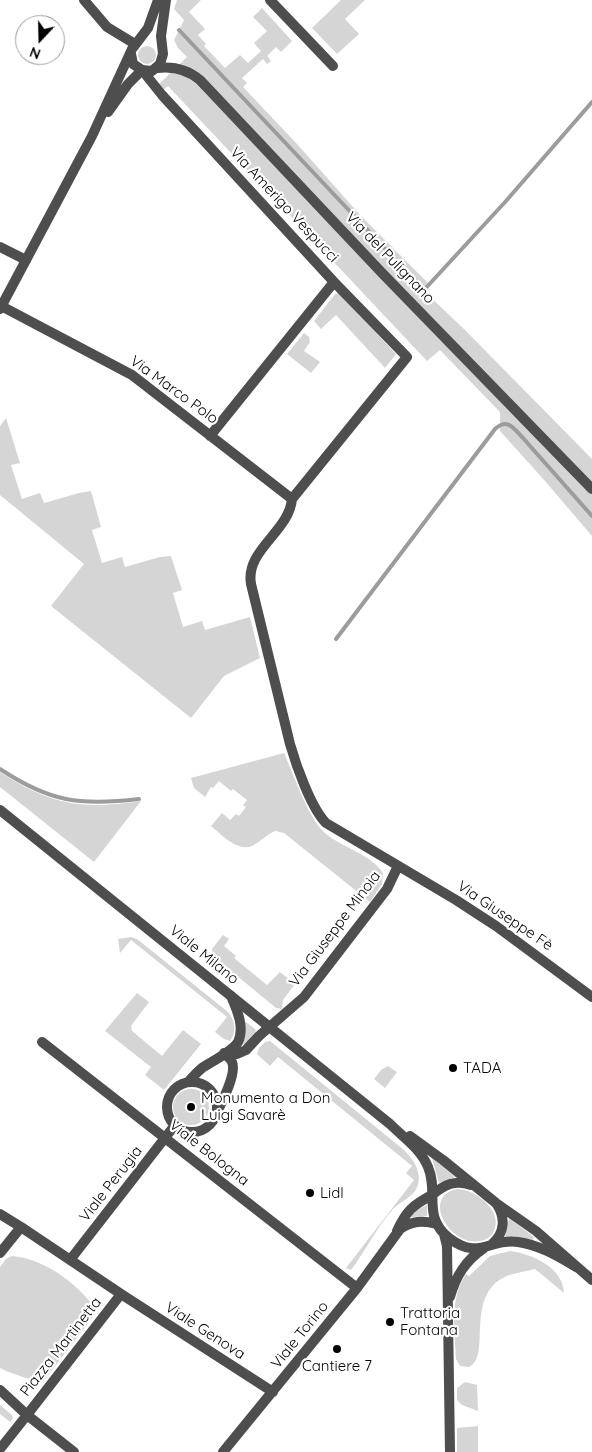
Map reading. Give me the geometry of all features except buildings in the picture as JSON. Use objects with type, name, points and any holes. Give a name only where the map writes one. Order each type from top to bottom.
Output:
[{"type":"street","points":[[84,0],[107,27],[135,46]]},
{"type":"street","points":[[1,307],[92,136],[135,46],[148,28],[158,0]]},
{"type":"street","points":[[135,46],[133,64],[142,70],[147,71],[156,68],[163,60],[162,25],[166,0]]},
{"type":"street","points":[[270,0],[333,66]]},
{"type":"street","points":[[135,46],[150,39],[155,41],[162,49]]},
{"type":"street","name":"Via del Pulignano","points":[[156,68],[180,69],[200,80],[383,274],[592,489]]},
{"type":"street","points":[[92,136],[128,84],[142,70]]},
{"type":"street","name":"Via Amerigo Vespucci","points":[[142,70],[162,95],[334,282],[407,357]]},
{"type":"street","points":[[0,246],[26,260]]},
{"type":"street","points":[[210,436],[334,282]]},
{"type":"street","name":"Via Marco Polo","points":[[1,307],[132,375],[292,499]]},
{"type":"street","name":"Via Giuseppe Fè","points":[[407,357],[292,499],[288,516],[252,564],[250,576],[290,744],[297,766],[322,819],[496,926],[592,996]]},
{"type":"street","name":"Viale Milano","points":[[0,810],[390,1124],[424,1159],[431,1177],[432,1207],[437,1224],[444,1234],[455,1242],[477,1249],[512,1241],[528,1244],[548,1251],[578,1268]]},
{"type":"street","name":"Via Giuseppe Minoia","points":[[224,1053],[237,1054],[244,1051],[314,985],[387,889],[398,866]]},
{"type":"street","points":[[188,1082],[201,1069],[236,1045],[240,1033],[238,1017],[231,996]]},
{"type":"street","name":"Viale Bologna","points":[[42,1042],[357,1288]]},
{"type":"street","points":[[217,1113],[218,1104],[211,1090],[204,1084],[196,1082],[188,1082],[173,1090],[167,1106],[168,1114],[175,1125],[185,1131],[201,1130],[208,1126],[214,1120],[217,1113],[223,1099],[233,1070],[232,1063],[224,1053]]},
{"type":"street","name":"Viale Milano","points":[[390,1124],[430,1150],[496,1203],[536,1231],[592,1280]]},
{"type":"street","name":"Viale Perugia","points":[[70,1260],[175,1125]]},
{"type":"street","name":"Viale Milano","points":[[432,1195],[442,1186],[452,1183],[463,1182],[477,1188]]},
{"type":"street","name":"Viale Torino","points":[[223,1452],[357,1288],[395,1234],[409,1210],[432,1195]]},
{"type":"street","points":[[447,1310],[452,1287],[459,1273],[468,1261],[498,1238],[503,1227],[502,1215],[496,1203]]},
{"type":"street","points":[[0,1214],[21,1227],[0,1253]]},
{"type":"street","name":"Viale Torino","points":[[395,1234],[414,1222],[424,1221],[437,1224]]},
{"type":"street","name":"Piazza Martinetta","points":[[0,1390],[26,1415],[121,1294],[21,1227]]},
{"type":"street","points":[[444,1234],[447,1246],[450,1452]]},
{"type":"street","name":"Viale Genova","points":[[121,1294],[273,1392]]},
{"type":"street","points":[[0,1449],[26,1415],[74,1452]]},
{"type":"shaded area","points":[[177,0],[201,0],[189,12],[205,29],[198,35],[206,44],[204,46],[225,68],[240,55],[248,63],[261,51],[254,43],[267,31],[253,17],[262,8],[292,41],[281,52],[276,47],[267,56],[271,61],[267,64],[263,59],[242,78],[247,83],[243,87],[362,217],[429,284],[424,291],[592,459],[592,536],[500,431],[500,412],[440,350],[427,361],[168,86],[163,90],[158,85],[187,57],[178,48],[174,40],[184,20],[174,9]]},
{"type":"shaded area","points":[[341,0],[365,0],[345,19],[359,34],[337,54],[312,28]]},
{"type":"shaded area","points":[[147,46],[155,51],[156,55],[151,63],[147,64],[139,59],[138,55],[143,47]]},
{"type":"shaded area","points":[[339,293],[396,354],[385,368],[336,315],[321,329],[314,321],[335,294]]},
{"type":"shaded area","points":[[304,333],[309,337],[310,342],[304,351],[320,362],[311,373],[287,354]]},
{"type":"shaded area","points":[[6,418],[20,463],[11,465],[22,499],[40,493],[44,503],[91,491],[101,527],[92,530],[102,563],[122,557],[125,567],[160,557],[171,556],[182,590],[173,593],[183,627],[202,621],[205,630],[250,617],[260,658],[224,676],[191,718],[51,606],[84,564],[0,495],[0,426]]},
{"type":"shaded area","points":[[284,753],[307,807],[319,826],[332,838],[371,860],[383,873],[382,884],[370,902],[284,833],[275,831],[252,846],[241,847],[211,826],[222,813],[230,820],[236,814],[239,816],[246,807],[243,805],[247,800],[233,789],[231,791],[219,781],[213,788],[211,787],[205,797],[194,788],[191,778]]},
{"type":"shaded area","points":[[0,772],[35,792],[67,802],[101,805],[141,801],[94,862],[0,787]]},
{"type":"shaded area","points":[[223,935],[229,939],[224,946],[236,956],[234,958],[267,985],[280,972],[295,984],[283,1000],[282,1009],[276,1008],[213,956],[212,949]]},
{"type":"shaded area","points":[[131,937],[137,939],[228,1012],[234,1026],[234,1034],[230,1041],[215,1032],[227,1017],[131,940],[120,953],[118,939]]},
{"type":"shaded area","points":[[137,993],[149,1002],[131,1026],[132,1031],[162,1056],[183,1030],[201,1044],[164,1090],[145,1075],[151,1067],[105,1031]]},
{"type":"shaded area","points":[[246,1022],[256,1031],[243,1045],[244,1023]]},
{"type":"shaded area","points":[[270,1041],[404,1150],[411,1157],[418,1171],[419,1180],[416,1189],[387,1216],[351,1270],[346,1268],[414,1180],[406,1173],[412,1166],[278,1057],[270,1066],[257,1054],[259,1048],[265,1042]]},
{"type":"shaded area","points":[[388,1066],[397,1072],[385,1088],[374,1079],[381,1070]]},
{"type":"shaded area","points":[[191,1089],[198,1090],[204,1094],[208,1100],[208,1114],[204,1120],[198,1124],[191,1125],[184,1124],[178,1120],[174,1114],[173,1107],[174,1100],[178,1094],[184,1090]]},
{"type":"shaded area","points":[[206,1145],[217,1154],[211,1162],[202,1154]]},
{"type":"shaded area","points":[[433,1158],[455,1177],[439,1183]]},
{"type":"shaded area","points":[[457,1189],[480,1197],[492,1210],[496,1225],[493,1233],[488,1238],[480,1241],[469,1241],[459,1237],[444,1220],[440,1211],[441,1201],[446,1194]]},
{"type":"shaded area","points":[[427,1205],[427,1216],[410,1217],[417,1210]]},
{"type":"shaded area","points":[[509,1218],[534,1237],[533,1240],[505,1237]]},
{"type":"shaded area","points":[[510,1251],[528,1255],[545,1263],[558,1276],[564,1293],[535,1269],[501,1279],[490,1288],[484,1300],[478,1352],[475,1361],[469,1367],[460,1366],[456,1359],[454,1315],[457,1294],[461,1284],[466,1274],[469,1276],[490,1256]]},
{"type":"shaded area","points":[[12,1256],[36,1261],[58,1273],[78,1289],[94,1307],[93,1317],[46,1378],[40,1383],[0,1368],[0,1267],[6,1259]]},
{"type":"shaded area","points":[[465,1382],[477,1385],[478,1411],[462,1405],[457,1400],[457,1388]]},
{"type":"shaded area","points":[[0,1405],[12,1415],[13,1418],[10,1422],[0,1414]]},
{"type":"shaded area","points":[[478,1426],[478,1452],[457,1452],[457,1428]]},
{"type":"waterway","points":[[179,30],[424,290],[506,201],[592,102]]},
{"type":"waterway","points":[[336,639],[495,429],[504,424],[514,428],[592,516]]},
{"type":"waterway","points":[[0,769],[35,789],[66,799],[99,802],[139,799]]},
{"type":"place","name":"TADA","points":[[453,1068]]},
{"type":"place","name":"Monumento a Don Luigi Savarè","points":[[191,1107]]},
{"type":"place","name":"Lidl","points":[[310,1193]]},
{"type":"place","name":"Trattoria Fontana","points":[[390,1322]]},
{"type":"place","name":"Cantiere 7","points":[[337,1349]]}]
